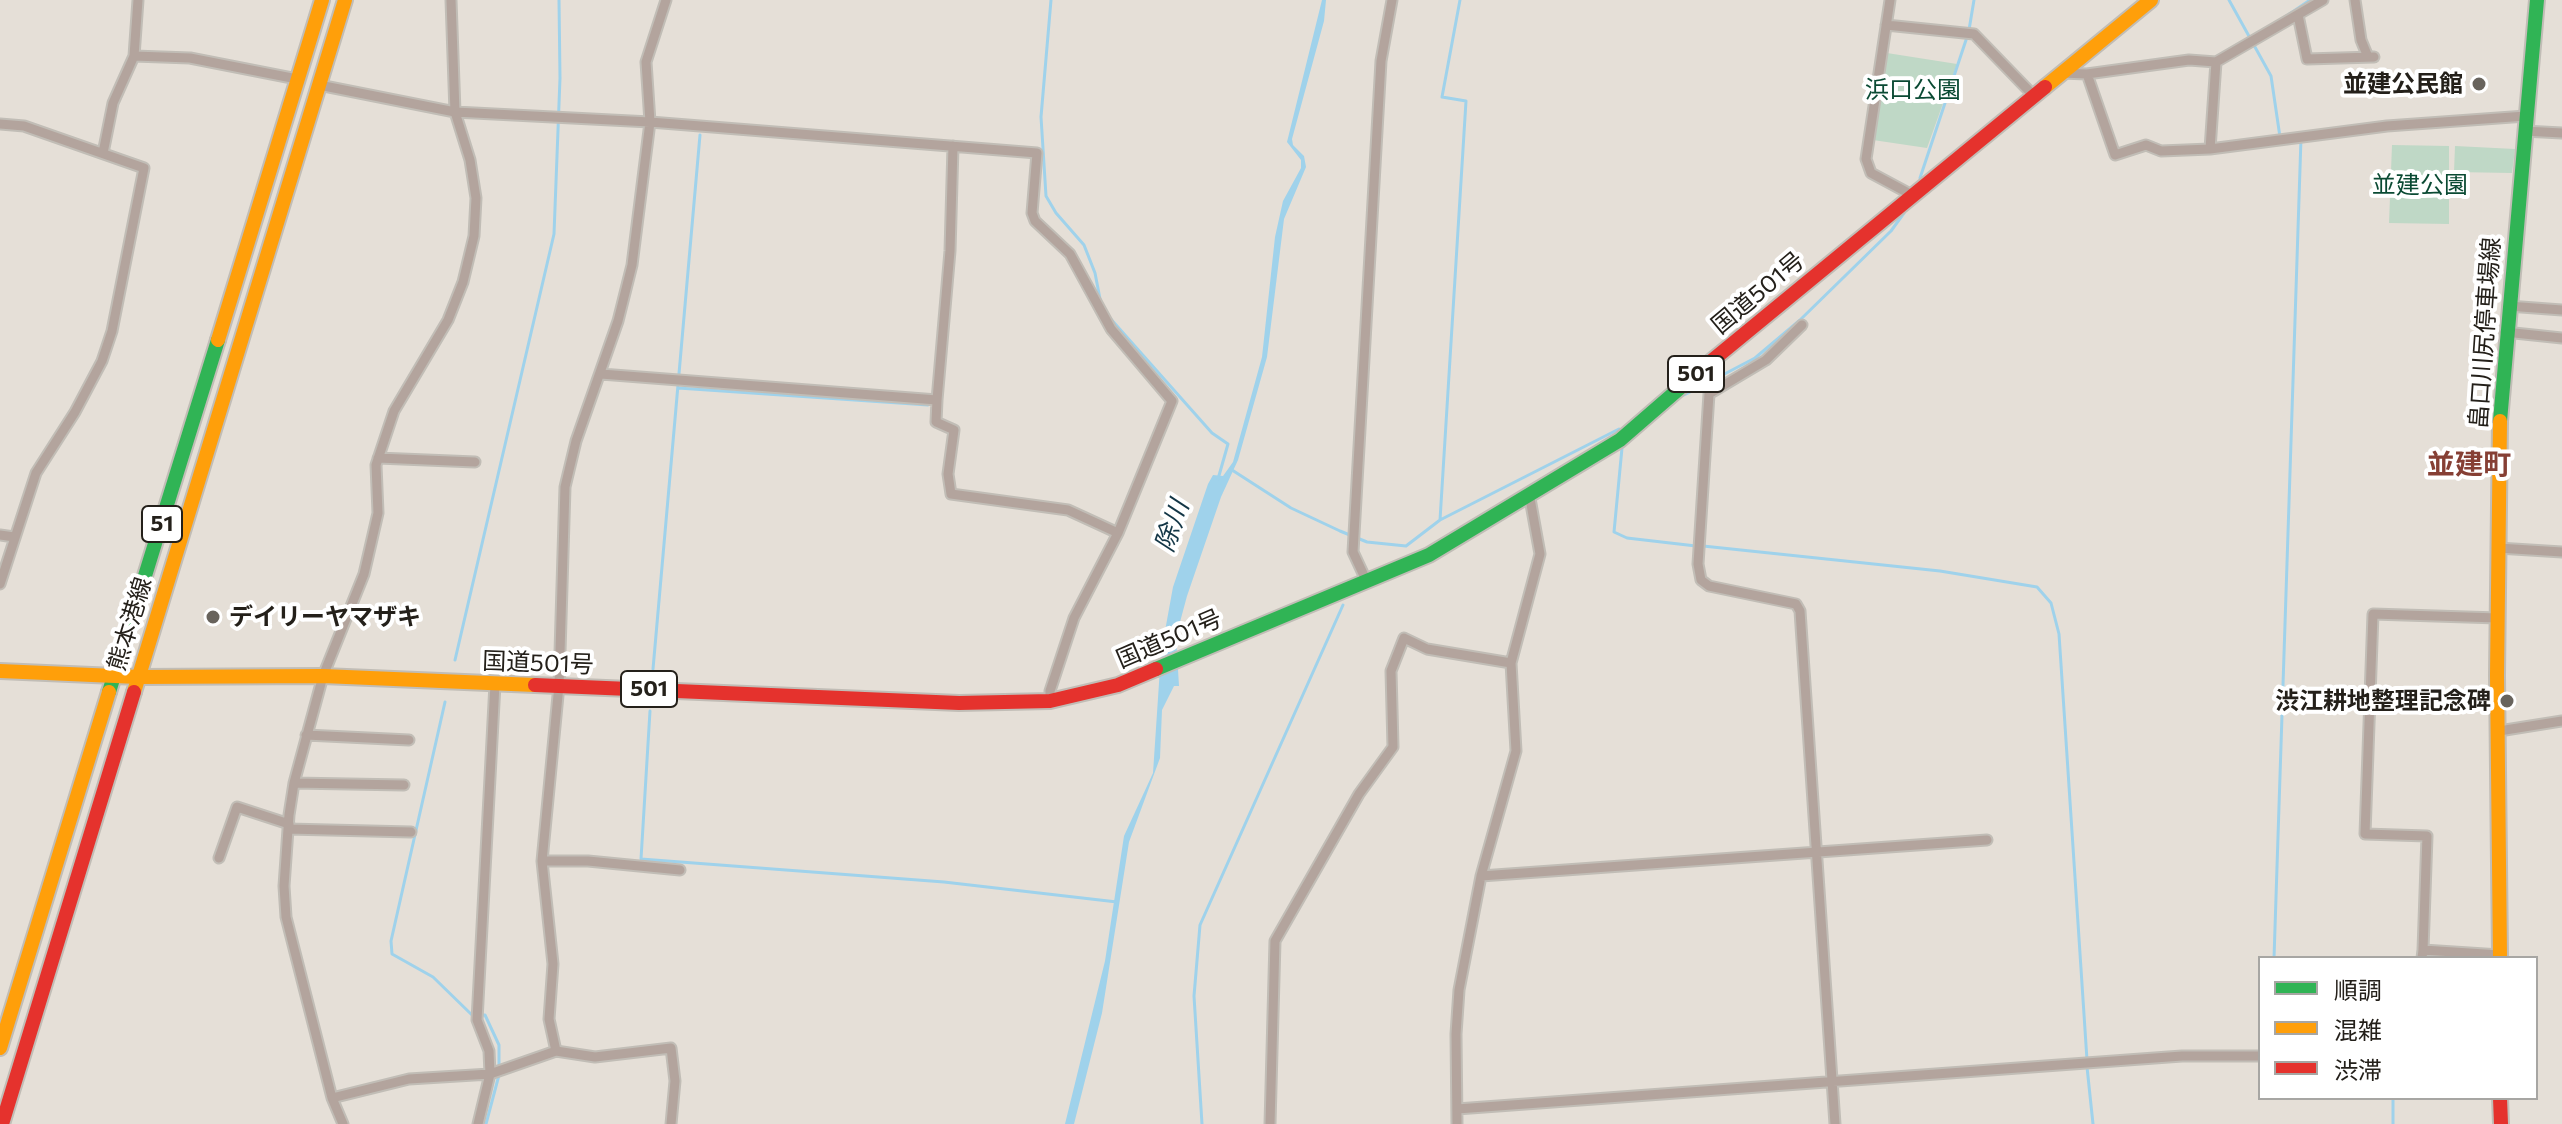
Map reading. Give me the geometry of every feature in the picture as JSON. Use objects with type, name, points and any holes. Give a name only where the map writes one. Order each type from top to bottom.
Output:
[{"type":"main road","name":"熊本港線","points":[[0,1048],[322,0]]},
{"type":"main road","name":"熊本港線","points":[[2,1124],[345,0]]},
{"type":"main road","name":"国道501号","points":[[0,671],[138,677],[323,676],[959,703],[1050,701],[1118,685],[1429,555],[1620,440],[1712,360],[2151,0]]},
{"type":"main road","name":"畠口川尻停車場線","points":[[2500,956],[2500,408],[2537,0]]},
{"type":"main road","points":[[61,847],[84,854]]},
{"type":"main road","points":[[2500,1100],[2501,1124]]},
{"type":"street","points":[[103,153],[113,103],[134,56],[138,0]]},
{"type":"street","points":[[343,1124],[332,1098],[286,917],[284,886],[288,826],[294,783],[323,676],[364,574],[378,513],[378,458],[394,411],[448,320],[463,282],[474,236],[476,198],[470,160],[455,112],[451,0]]},
{"type":"street","points":[[556,1051],[549,1019],[553,964],[542,861],[559,685],[565,487],[570,460],[601,374],[632,265],[650,122],[646,62],[666,0]]},
{"type":"street","points":[[1366,580],[1353,552],[1381,61],[1392,0]]},
{"type":"street","points":[[1890,0],[1866,159],[1871,173],[1912,195]]},
{"type":"street","points":[[2062,73],[2087,74],[2189,60],[2216,62],[2323,0]]},
{"type":"street","points":[[2298,15],[2307,59],[2371,57],[2361,40],[2355,0]]},
{"type":"street","points":[[1886,25],[1974,34],[2033,95]]},
{"type":"street","points":[[134,56],[190,58],[297,79]]},
{"type":"street","points":[[2210,149],[2216,62]]},
{"type":"street","points":[[2087,74],[2115,155],[2146,145],[2161,151],[2210,149],[2387,126],[2525,123],[2562,133]]},
{"type":"street","points":[[319,85],[455,112],[650,122],[1037,153],[1032,213],[1035,221],[1070,254],[1111,329],[1172,401],[1118,533],[1074,618],[1050,701]]},
{"type":"street","points":[[0,124],[24,126],[144,168],[112,331],[102,361],[75,412],[36,473],[0,584]]},
{"type":"street","points":[[953,146],[950,251],[936,422],[954,430],[948,474],[951,494],[1068,510],[1118,533]]},
{"type":"street","points":[[2508,306],[2562,310]]},
{"type":"street","points":[[1709,394],[1766,360],[1802,325]]},
{"type":"street","points":[[2505,332],[2562,338]]},
{"type":"street","points":[[1712,360],[1698,564],[1701,580],[1709,586],[1796,604],[1800,611],[1835,1124]]},
{"type":"street","points":[[601,374],[937,400]]},
{"type":"street","points":[[378,458],[475,462]]},
{"type":"street","points":[[1457,1124],[1459,990],[1481,876],[1516,751],[1511,663],[1540,554],[1529,493]]},
{"type":"street","points":[[0,535],[14,537]]},
{"type":"street","points":[[2498,548],[2562,552]]},
{"type":"street","points":[[2498,618],[2373,614],[2365,834],[2427,836],[2422,954],[2500,956]]},
{"type":"street","points":[[1270,1124],[1275,941],[1359,794],[1393,747],[1391,671],[1404,638],[1427,649],[1511,663]]},
{"type":"street","points":[[478,1124],[490,1074],[489,1051],[477,1020],[495,684]]},
{"type":"street","points":[[2499,731],[2562,721]]},
{"type":"street","points":[[306,735],[409,740]]},
{"type":"street","points":[[294,783],[404,785]]},
{"type":"street","points":[[219,858],[237,807],[288,826],[411,832]]},
{"type":"street","points":[[1481,876],[1987,840]]},
{"type":"street","points":[[542,861],[588,861],[680,870]]},
{"type":"street","points":[[332,1098],[409,1079],[490,1074],[556,1051],[595,1057],[671,1048],[675,1070],[671,1124]]},
{"type":"street","points":[[1457,1109],[2182,1056],[2258,1056]]},
{"type":"green space","name":"浜口公園","points":[[1887,53],[1957,64],[1927,148],[1873,140]]},
{"type":"green space","name":"並建公園","points":[[2392,145],[2449,146],[2449,224],[2389,223]]},
{"type":"green space","points":[[2455,146],[2515,149],[2512,173],[2454,172]]},
{"type":"water","points":[[1322,0],[1326,0],[1324,21],[1292,139],[1293,145],[1304,156],[1306,167],[1284,219],[1267,357],[1238,460],[1221,497],[1176,637],[1179,686],[1174,686],[1162,710],[1160,758],[1129,842],[1102,1013],[1074,1124],[1065,1124],[1105,961],[1124,836],[1153,773],[1161,653],[1173,587],[1208,484],[1213,475],[1223,476],[1233,462],[1262,357],[1275,237],[1283,201],[1301,168],[1301,160],[1287,142]]},
{"type":"waterway","points":[[455,660],[554,234],[560,78],[559,0]]},
{"type":"waterway","name":"除川","points":[[1051,0],[1041,117],[1046,196],[1056,213],[1084,245],[1095,273],[1101,304]]},
{"type":"waterway","points":[[1440,520],[1466,101],[1442,97],[1460,0]]},
{"type":"waterway","points":[[1969,30],[1974,0]]},
{"type":"waterway","points":[[2229,0],[2271,76],[2280,137]]},
{"type":"waterway","points":[[2285,17],[2310,0]]},
{"type":"waterway","points":[[1920,178],[1967,37]]},
{"type":"waterway","points":[[653,669],[700,135]]},
{"type":"waterway","points":[[2274,956],[2301,138]]},
{"type":"waterway","points":[[1713,380],[1755,358],[1800,320],[1891,231],[1904,213]]},
{"type":"waterway","name":"除川","points":[[1109,317],[1212,433],[1228,444],[1218,479]]},
{"type":"waterway","points":[[1684,395],[1706,384]]},
{"type":"waterway","points":[[678,388],[928,405]]},
{"type":"waterway","points":[[1232,470],[1291,508],[1340,531],[1367,542],[1406,546],[1440,520],[1619,429]]},
{"type":"waterway","points":[[1622,448],[1614,532],[1627,538],[1696,546]]},
{"type":"waterway","points":[[1703,546],[1940,571],[2037,587],[2051,603],[2059,634],[2087,1060]]},
{"type":"waterway","points":[[1202,1124],[1194,996],[1200,925],[1343,605]]},
{"type":"waterway","points":[[445,702],[391,941],[392,954],[433,977],[472,1015],[485,1015],[499,1045],[499,1067]]},
{"type":"waterway","points":[[650,711],[641,859],[944,882],[1117,902]]},
{"type":"waterway","points":[[2087,1067],[2093,1124]]},
{"type":"waterway","points":[[486,1124],[499,1075]]},
{"type":"waterway","points":[[2393,1100],[2393,1124]]},
{"type":"traffic: fast","points":[[2500,421],[2537,0]]},
{"type":"traffic: fast","points":[[109,692],[218,340]]},
{"type":"traffic: fast","points":[[1156,669],[1429,555],[1620,440],[1703,368]]},
{"type":"traffic: slow","points":[[218,340],[322,0]]},
{"type":"traffic: slow","points":[[134,692],[345,0]]},
{"type":"traffic: slow","points":[[2045,87],[2151,0]]},
{"type":"traffic: slow","points":[[2500,421],[2497,675],[2500,956]]},
{"type":"traffic: slow","points":[[0,671],[138,677],[323,676],[535,685]]},
{"type":"traffic: slow","points":[[0,1048],[109,692]]},
{"type":"traffic: jam","points":[[1703,368],[2045,87]]},
{"type":"traffic: jam","points":[[535,685],[959,703],[1050,701],[1118,685],[1156,669]]},
{"type":"traffic: jam","points":[[2,1124],[134,692]]},
{"type":"traffic: jam","points":[[2500,1100],[2501,1124]]},
{"type":"place","name":"並建公民館","points":[[2479,84]]},
{"type":"place","name":"デイリーヤマザキ","points":[[213,617]]},
{"type":"place","name":"渋江耕地整理記念碑","points":[[2507,701]]},
{"type":"district","name":"並建町","points":[[2469,465]]}]
